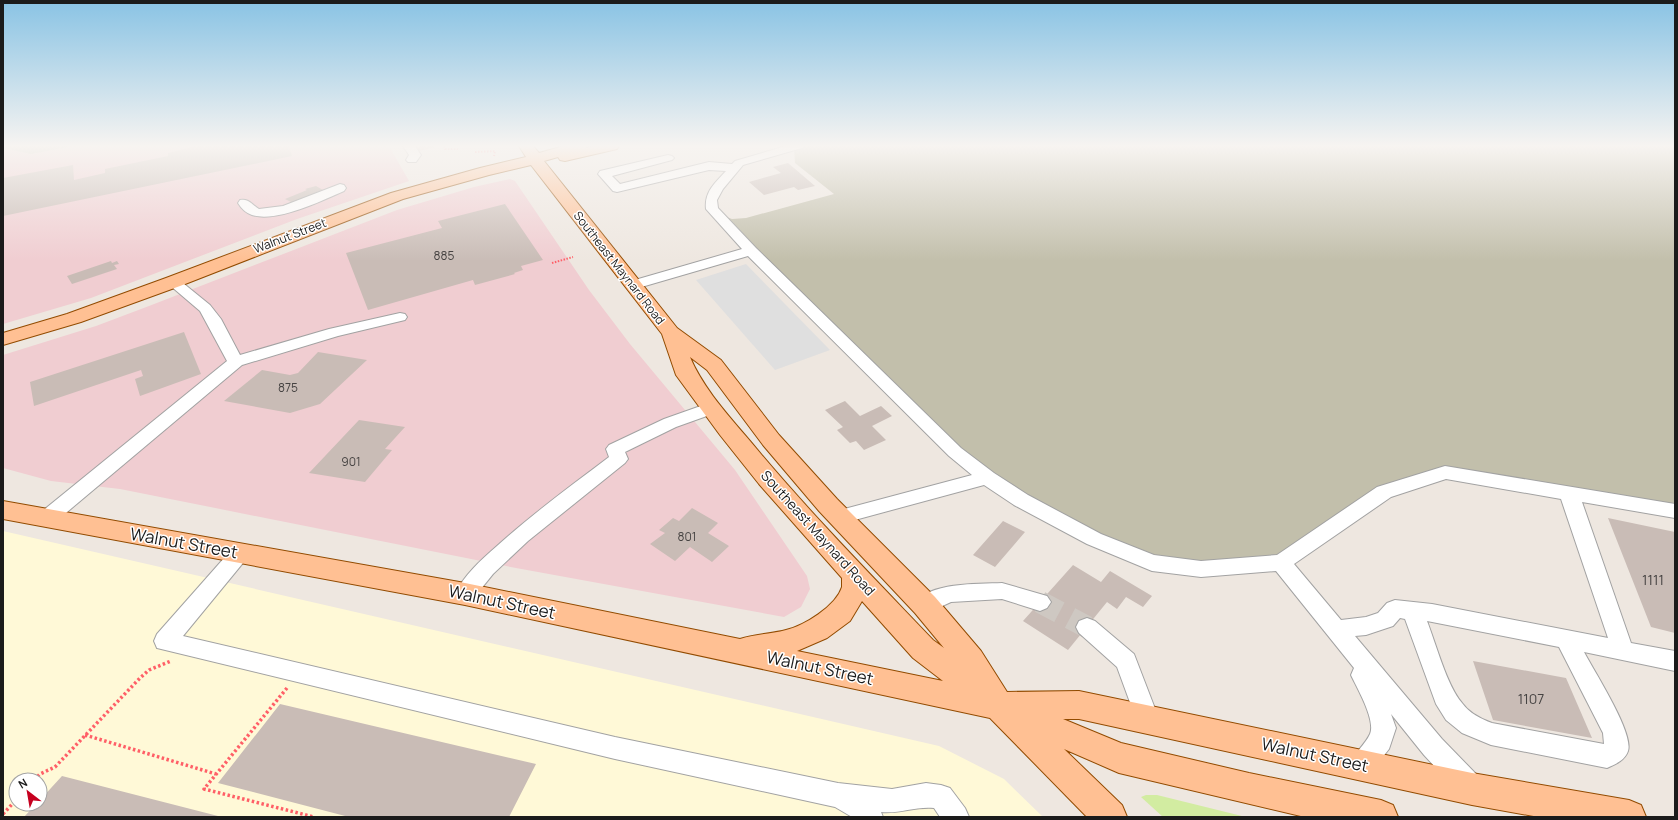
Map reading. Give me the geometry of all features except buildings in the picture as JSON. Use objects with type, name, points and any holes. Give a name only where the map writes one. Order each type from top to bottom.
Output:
[{"type":"main road","name":"Walnut Street","points":[[3,339],[74,318],[173,282],[397,196],[438,184]]},
{"type":"main road","name":"Southeast Maynard Road","points":[[553,184],[670,332],[714,365],[771,440],[840,517],[925,605],[971,660],[999,706]]},
{"type":"main road","name":"Southeast Maynard Road","points":[[670,332],[687,375],[728,430],[767,478],[923,649],[999,706],[1110,817]]},
{"type":"main road","name":"Walnut Street","points":[[3,510],[465,594],[999,706],[1119,758],[1376,817]]},
{"type":"main road","points":[[735,650],[788,642],[817,630],[840,613],[855,589],[855,575]]},
{"type":"main road","name":"Walnut Street","points":[[999,706],[1079,705],[1472,788],[1629,817]]},
{"type":"lane","points":[[614,184],[617,188],[633,184]]},
{"type":"lane","points":[[721,184],[710,200],[712,209],[751,251],[955,452],[987,478],[1021,500],[1094,539],[1152,563],[1201,569],[1281,563],[1384,492],[1445,472],[1675,511]]},
{"type":"lane","points":[[244,203],[253,211],[262,214],[280,210],[340,188]]},
{"type":"lane","points":[[633,285],[751,251]]},
{"type":"lane","points":[[173,282],[205,308],[213,319],[236,362]]},
{"type":"lane","points":[[47,518],[236,362],[334,332],[400,318]]},
{"type":"lane","points":[[465,594],[486,568],[521,536],[619,459],[616,449],[670,423],[712,408]]},
{"type":"lane","points":[[840,517],[987,478]]},
{"type":"lane","points":[[1569,493],[1622,651]]},
{"type":"lane","points":[[240,553],[165,641],[615,748],[838,795],[892,801],[926,795],[941,797],[956,817]]},
{"type":"lane","points":[[1281,563],[1433,747],[1472,788]]},
{"type":"lane","points":[[925,605],[948,594],[1002,591],[1040,602]]},
{"type":"lane","points":[[1335,630],[1366,626],[1385,620],[1395,609],[1432,613],[1675,661]]},
{"type":"lane","points":[[1413,611],[1444,697],[1454,712],[1470,725],[1490,734],[1607,756],[1617,749],[1615,732],[1566,640]]},
{"type":"lane","points":[[1087,627],[1126,661],[1147,720]]},
{"type":"lane","points":[[1335,630],[1374,696],[1384,728],[1380,741],[1361,765]]},
{"type":"lane","points":[[838,795],[863,809],[870,817]]},
{"type":"path","points":[[552,263],[573,257]]},
{"type":"path","points":[[44,772],[55,767],[150,670],[172,661],[179,662]]},
{"type":"path","points":[[279,686],[294,689]]},
{"type":"path","points":[[287,688],[204,789],[314,817]]},
{"type":"path","points":[[85,735],[216,774]]},
{"type":"shaded area","points":[[3,184],[399,184],[297,219],[91,298],[3,324]]},
{"type":"shaded area","points":[[486,184],[517,184],[589,290],[630,344],[735,470],[807,576],[810,589],[801,607],[784,617],[516,568],[120,489],[51,481],[3,468],[3,355],[96,326],[397,210]]},
{"type":"shaded area","points":[[822,184],[1675,184],[1675,511],[1445,472],[1384,492],[1281,563],[1152,563],[987,478],[716,213],[732,219],[746,218],[834,194]]},
{"type":"shaded area","points":[[746,264],[830,350],[775,370],[696,280]]},
{"type":"shaded area","points":[[3,531],[939,746],[1004,779],[1043,817],[3,817]]},
{"type":"green space","points":[[1146,795],[1157,795],[1246,817],[1163,817],[1141,797]]},
{"type":"tunnel","points":[[1040,602],[1087,627]]}]
